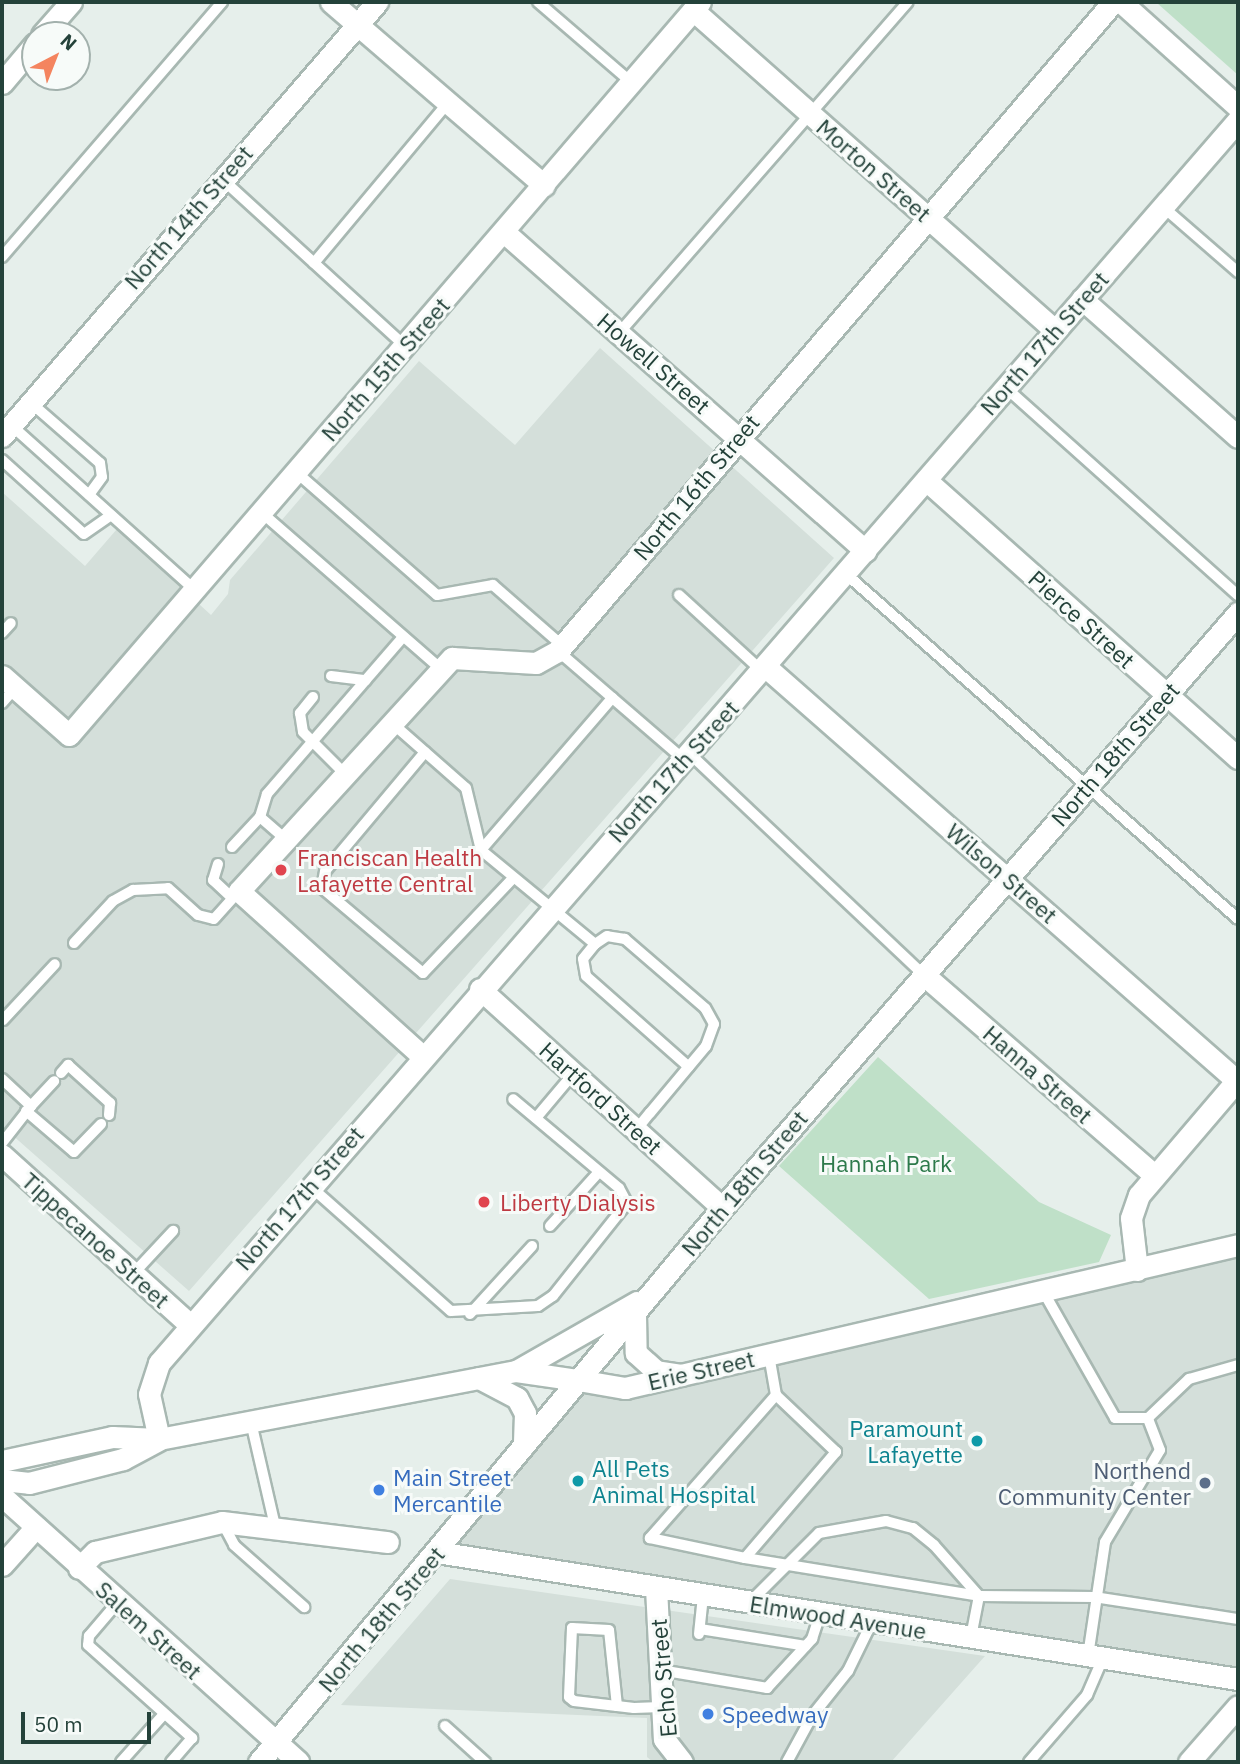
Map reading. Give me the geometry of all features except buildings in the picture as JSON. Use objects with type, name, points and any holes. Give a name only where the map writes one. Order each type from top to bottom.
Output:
[{"type":"street","points":[[55,21],[71,2]]},
{"type":"street","points":[[331,2],[544,185]]},
{"type":"street","name":"North 14th Street","points":[[6,431],[221,178],[377,2]]},
{"type":"street","name":"North 16th Street","points":[[560,649],[926,216],[1113,2]]},
{"type":"street","points":[[1121,2],[1238,107]]},
{"type":"street","name":"North 15th Street","points":[[6,689],[69,735],[697,6]]},
{"type":"street","name":"Morton Street","points":[[697,6],[810,115],[1055,330]]},
{"type":"street","points":[[4,76],[21,58]]},
{"type":"street","name":"North 17th Street","points":[[159,1439],[149,1394],[159,1363],[190,1325],[421,1055],[764,669],[1238,120]]},
{"type":"street","name":"Howell Street","points":[[504,232],[866,551]]},
{"type":"street","points":[[1082,299],[1238,437]]},
{"type":"street","name":"Pierce Street","points":[[926,480],[1238,758]]},
{"type":"street","name":"North 18th Street","points":[[259,1762],[438,1552],[722,1208],[1238,612]]},
{"type":"street","points":[[421,1055],[236,895],[440,669],[459,656],[536,663],[560,649]]},
{"type":"street","name":"Wilson Street","points":[[764,669],[1009,879],[1237,1080]]},
{"type":"street","name":"Hanna Street","points":[[923,974],[1153,1174]]},
{"type":"street","name":"Hartford Street","points":[[480,989],[722,1208]]},
{"type":"street","points":[[1137,1270],[1131,1218],[1153,1174],[1237,1080]]},
{"type":"street","name":"Tippecanoe Street","points":[[2,1155],[190,1325]]},
{"type":"street","name":"Erie Street","points":[[2,1461],[113,1437],[159,1439],[516,1371],[625,1388],[1238,1245]]},
{"type":"street","points":[[516,1371],[650,1294]]},
{"type":"street","points":[[635,1312],[631,1340],[636,1353],[656,1371],[681,1375]]},
{"type":"street","points":[[480,1378],[517,1398],[525,1413],[524,1445]]},
{"type":"street","name":"Erie Street","points":[[2,1480],[29,1482],[123,1459],[159,1439]]},
{"type":"street","name":"Salem Street","points":[[2,1496],[298,1762]]},
{"type":"street","points":[[79,1567],[95,1552],[222,1522],[275,1526],[388,1542]]},
{"type":"street","points":[[2,1564],[36,1527]]},
{"type":"street","name":"Elmwood Avenue","points":[[438,1552],[1238,1679]]},
{"type":"street","name":"Echo Street","points":[[656,1588],[661,1707],[673,1760]]},
{"type":"street","points":[[1189,1762],[1238,1706]]},
{"type":"lane","points":[[2,257],[222,2]]},
{"type":"lane","points":[[538,2],[631,82]]},
{"type":"lane","points":[[619,333],[908,2]]},
{"type":"lane","points":[[314,263],[448,103]]},
{"type":"lane","points":[[221,178],[405,346]]},
{"type":"lane","points":[[1162,206],[1238,272]]},
{"type":"lane","points":[[1005,387],[1238,595]]},
{"type":"lane","points":[[30,402],[100,463],[102,477],[89,495]]},
{"type":"lane","points":[[6,431],[89,495],[195,590]]},
{"type":"lane","points":[[2,460],[84,534],[111,515]]},
{"type":"lane","points":[[296,472],[437,594],[493,585],[612,698],[686,756],[923,974]]},
{"type":"lane","points":[[261,512],[440,669]]},
{"type":"lane","points":[[846,575],[1238,919]]},
{"type":"lane","points":[[679,595],[764,669]]},
{"type":"lane","points":[[2,633],[11,623]]},
{"type":"lane","points":[[232,847],[260,817],[267,794],[403,637]]},
{"type":"lane","points":[[331,676],[366,680]]},
{"type":"lane","points":[[313,698],[300,713],[311,743],[345,774]]},
{"type":"lane","points":[[481,850],[612,698]]},
{"type":"lane","points":[[392,723],[466,788],[481,850],[595,944]]},
{"type":"lane","points":[[425,752],[325,872],[322,888],[423,973],[513,878]]},
{"type":"lane","points":[[260,817],[286,840]]},
{"type":"lane","points":[[74,943],[113,901],[133,890],[168,888],[198,915],[214,919],[236,895],[212,880],[218,863]]},
{"type":"lane","points":[[636,1130],[689,1067],[711,1040],[712,1016],[625,939],[607,936],[595,944],[583,959],[586,976],[689,1067]]},
{"type":"lane","points":[[3,1020],[55,964]]},
{"type":"lane","points":[[2,1079],[28,1109],[74,1153],[105,1120],[110,1102],[68,1065],[28,1109],[2,1143]]},
{"type":"lane","points":[[536,1118],[573,1074]]},
{"type":"lane","points":[[310,1186],[451,1311],[470,1314],[538,1306],[553,1296],[625,1212],[624,1194],[513,1099]]},
{"type":"lane","points":[[550,1226],[599,1172]]},
{"type":"lane","points":[[133,1274],[173,1231]]},
{"type":"lane","points":[[470,1314],[532,1245]]},
{"type":"lane","points":[[1043,1291],[1106,1409],[1126,1421],[1149,1418],[1189,1379],[1238,1365]]},
{"type":"lane","points":[[746,1558],[836,1452],[776,1395],[769,1355]]},
{"type":"lane","points":[[776,1395],[650,1538],[746,1558],[979,1595],[1094,1597],[1238,1619]]},
{"type":"lane","points":[[1029,1762],[1087,1695],[1095,1657],[1094,1597],[1105,1542],[1160,1450],[1149,1418]]},
{"type":"lane","points":[[251,1422],[275,1526]]},
{"type":"lane","points":[[749,1603],[785,1564],[819,1533],[887,1521],[913,1528],[934,1545],[979,1595]]},
{"type":"lane","points":[[222,1522],[234,1545],[304,1607]]},
{"type":"lane","points":[[971,1637],[979,1595]]},
{"type":"lane","points":[[703,1596],[700,1631],[806,1646]]},
{"type":"lane","points":[[118,1602],[89,1636],[88,1645],[192,1738],[171,1762]]},
{"type":"lane","points":[[660,1670],[693,1673],[767,1688],[806,1646],[820,1614]]},
{"type":"lane","points":[[787,1762],[812,1716],[849,1671],[872,1622]]},
{"type":"lane","points":[[617,1706],[609,1630],[572,1628],[569,1697],[617,1706],[661,1707]]},
{"type":"lane","points":[[693,1673],[695,1659]]},
{"type":"lane","points":[[121,1762],[164,1714]]},
{"type":"lane","points":[[445,1726],[485,1762]]},
{"type":"shaded area","name":"Franciscan Health Lafayette Central","points":[[600,348],[834,558],[189,1291],[2,1126],[2,492],[85,566],[117,529],[211,615],[228,594],[230,580],[419,361],[515,445]]},
{"type":"shaded area","points":[[1238,1245],[1238,1679],[437,1552],[578,1380],[625,1388]]},
{"type":"shaded area","points":[[450,1579],[985,1656],[891,1762],[653,1762],[647,1757],[647,1718],[341,1705]]},
{"type":"green space","points":[[1238,2],[1238,75],[1157,3]]},
{"type":"green space","name":"Hannah Park","points":[[878,1057],[1039,1202],[1111,1235],[1099,1262],[929,1299],[779,1166]]},
{"type":"place","name":"Franciscan Health Lafayette Central","points":[[281,870]]},
{"type":"place","name":"Liberty Dialysis","points":[[484,1202]]},
{"type":"place","name":"Paramount Lafayette","points":[[977,1441]]},
{"type":"place","name":"All Pets Animal Hospital","points":[[578,1481]]},
{"type":"place","name":"Northend Community Center","points":[[1205,1483]]},
{"type":"place","name":"Main Street Mercantile","points":[[379,1490]]},
{"type":"place","name":"Speedway","points":[[708,1714]]}]
